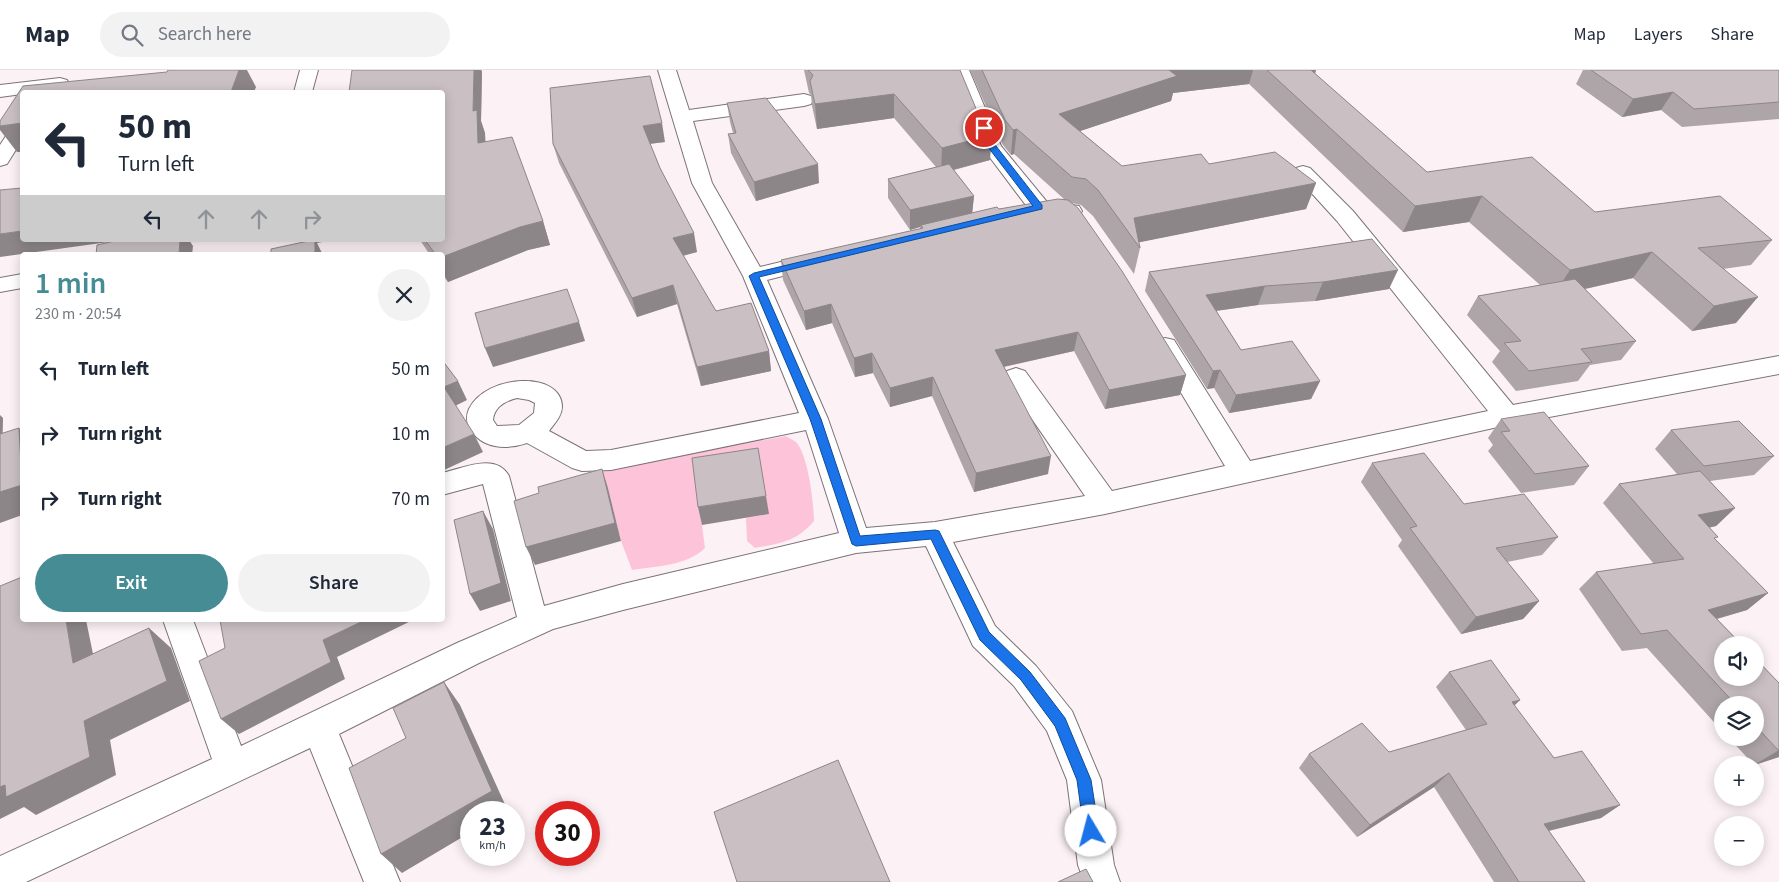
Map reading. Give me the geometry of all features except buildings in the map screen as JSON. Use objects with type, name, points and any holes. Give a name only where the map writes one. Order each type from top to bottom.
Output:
[{"type":"street","points":[[304,90],[309,70]]},
{"type":"street","points":[[667,70],[702,183],[754,276],[816,419],[856,541]]},
{"type":"street","points":[[960,70],[992,147],[1029,210],[1072,211],[1084,222]]},
{"type":"street","points":[[24,90],[47,89],[79,82]]},
{"type":"street","points":[[0,91],[20,90]]},
{"type":"street","points":[[682,117],[804,100]]},
{"type":"street","points":[[0,160],[20,129]]},
{"type":"street","points":[[1303,172],[1345,216],[1506,416]]},
{"type":"street","points":[[754,276],[839,255]]},
{"type":"street","points":[[0,285],[20,281]]},
{"type":"street","points":[[1155,330],[1244,474]]},
{"type":"street","points":[[0,875],[319,727],[468,653],[547,618],[623,597],[856,541],[935,534],[1105,503],[1506,416],[1779,365]]},
{"type":"street","points":[[1016,377],[1105,503]]},
{"type":"street","points":[[530,432],[582,461],[611,460],[816,419]]},
{"type":"street","points":[[445,483],[488,472],[495,476],[534,624]]},
{"type":"street","points":[[935,534],[984,636],[1026,676],[1060,722],[1084,780],[1096,865],[1102,882]]},
{"type":"street","points":[[179,622],[232,766]]},
{"type":"street","points":[[319,727],[382,882]]},
{"type":"shaded area","points":[[786,436],[796,442],[800,448],[807,468],[814,521],[807,528],[788,541],[755,548],[747,541],[746,518],[769,514],[696,478],[705,548],[698,554],[680,562],[632,570],[621,541],[608,488],[593,472]]},
{"type":"route","points":[[984,128],[992,147],[1039,207],[754,276],[816,419],[856,541],[935,534],[984,636],[1026,676],[1060,722],[1084,780],[1091,831]]}]
